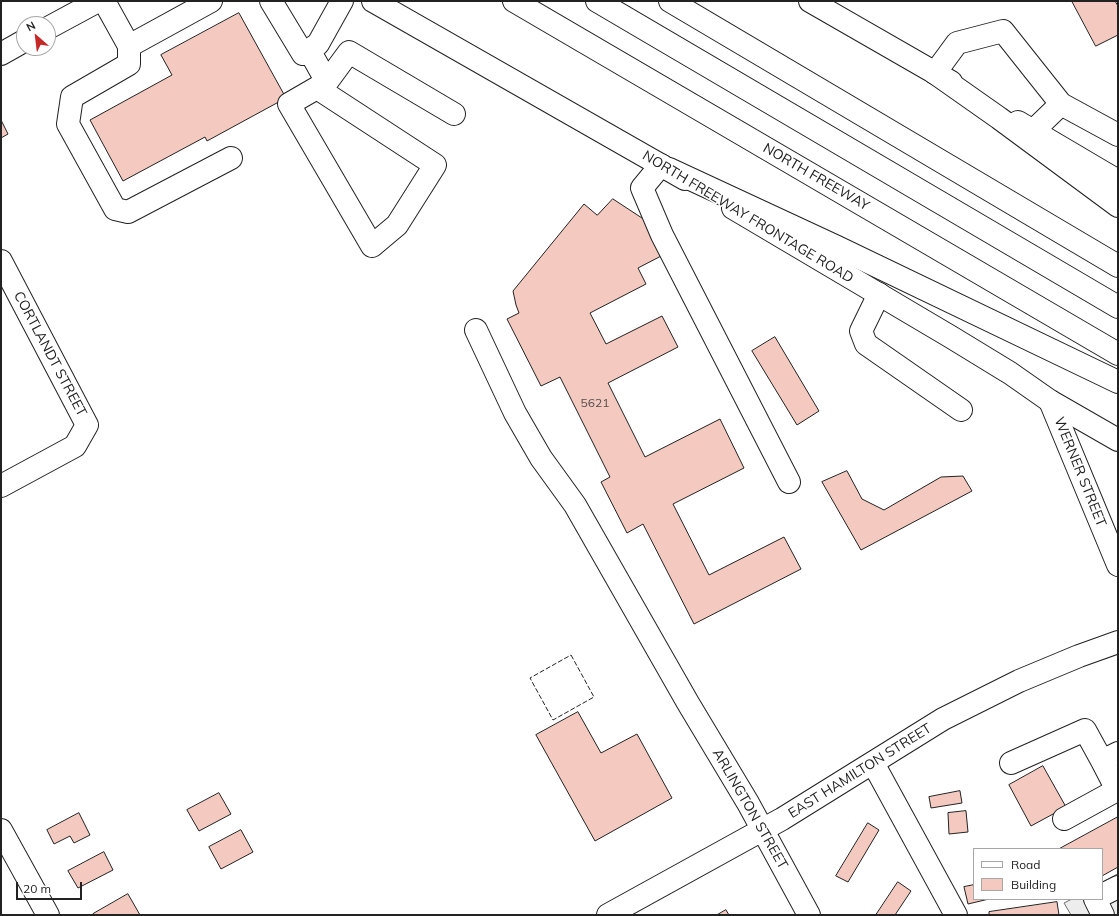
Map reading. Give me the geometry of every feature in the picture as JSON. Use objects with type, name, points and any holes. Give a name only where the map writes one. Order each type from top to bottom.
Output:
[{"type":"main road","points":[[56,24],[98,1]]},
{"type":"main road","points":[[104,1],[129,46],[129,64],[72,96],[68,124],[115,209],[128,212],[231,158]]},
{"type":"main road","points":[[129,46],[211,1]]},
{"type":"main road","points":[[271,1],[303,54],[318,44],[342,1]]},
{"type":"main road","name":"NORTH FREEWAY FRONTAGE ROAD","points":[[373,1],[665,167],[1010,373],[1050,401],[1118,440]]},
{"type":"main road","name":"NORTH FREEWAY","points":[[514,1],[1118,354]]},
{"type":"main road","points":[[597,1],[1118,307]]},
{"type":"main road","points":[[670,1],[1118,266]]},
{"type":"main road","points":[[810,1],[1118,181]]},
{"type":"main road","points":[[935,73],[957,43],[1003,30],[1061,104],[1118,135]]},
{"type":"main road","points":[[1,54],[16,46]]},
{"type":"main road","points":[[309,50],[322,85],[435,165],[397,225],[372,246],[289,104],[322,85],[349,52],[454,114]]},
{"type":"main road","points":[[935,73],[999,118],[1118,206]]},
{"type":"main road","points":[[1033,131],[1061,104]]},
{"type":"main road","points":[[789,482],[662,236],[642,188],[665,167],[837,247],[1118,382]]},
{"type":"main road","name":"CORTLANDT STREET","points":[[1,261],[87,425],[75,446],[1,486]]},
{"type":"main road","points":[[879,294],[860,331],[866,344],[962,410]]},
{"type":"main road","name":"ARLINGTON STREET","points":[[476,330],[515,413],[541,458],[575,504],[688,703],[748,803],[809,915]]},
{"type":"main road","name":"WERNER STREET","points":[[1050,401],[1118,565]]},
{"type":"main road","name":"EAST HAMILTON STREET","points":[[608,915],[782,820],[943,719],[1019,680],[1118,642]]},
{"type":"main road","points":[[1011,763],[1085,730],[1110,757],[1117,790],[1064,819]]},
{"type":"main road","points":[[873,763],[956,915]]},
{"type":"main road","points":[[1,830],[48,915]]},
{"type":"main road","points":[[1103,894],[1118,887]]},
{"type":"main road","points":[[1095,900],[1102,915]]},
{"type":"shaded area","points":[[1118,874],[1118,915],[1071,915],[1064,903],[1070,900],[1103,900],[1103,882]]},
{"type":"building","points":[[1072,1],[1115,1],[1118,6],[1118,35],[1096,46]]},
{"type":"building","points":[[239,13],[286,98],[207,141],[205,137],[123,181],[90,120],[172,75],[161,55]]},
{"type":"building","points":[[1,120],[8,134],[1,138]]},
{"type":"building","points":[[613,199],[645,220],[663,255],[638,268],[646,284],[590,313],[606,344],[662,316],[678,347],[608,383],[645,457],[720,419],[744,468],[673,504],[709,575],[784,537],[801,569],[694,624],[643,524],[627,533],[601,482],[610,477],[560,377],[541,386],[507,319],[519,313],[513,291],[584,204],[597,215]]},
{"type":"building","points":[[775,337],[819,411],[797,425],[752,351]]},
{"type":"building","points":[[847,471],[862,499],[884,510],[941,477],[963,476],[972,491],[861,550],[822,482]]},
{"type":"building","points":[[578,712],[601,753],[637,734],[672,798],[595,841],[536,735]]},
{"type":"building","points":[[1043,766],[1066,807],[1031,826],[1009,785]]},
{"type":"building","points":[[960,791],[962,803],[931,808],[929,797]]},
{"type":"building","points":[[219,793],[231,814],[199,831],[187,810]]},
{"type":"building","points":[[966,811],[968,832],[949,834],[948,813]]},
{"type":"building","points":[[79,813],[90,835],[74,843],[70,836],[54,844],[47,830]]},
{"type":"building","points":[[1118,817],[1118,867],[1103,875],[1103,848],[1061,848]]},
{"type":"building","points":[[868,823],[879,830],[848,882],[836,876]]},
{"type":"building","points":[[241,830],[253,852],[221,869],[209,847]]},
{"type":"building","points":[[104,852],[113,870],[78,888],[68,871]]},
{"type":"building","points":[[898,882],[911,891],[895,915],[876,915]]},
{"type":"building","points":[[973,885],[973,900],[985,900],[968,904],[964,887]]},
{"type":"building","points":[[128,894],[140,915],[93,915],[93,914]]},
{"type":"building","points":[[1057,902],[1059,915],[989,915],[989,912]]},
{"type":"building","points":[[726,910],[729,915],[717,915]]},
{"type":"fence","points":[[571,655],[594,697],[553,720],[530,678],[571,655]]}]
